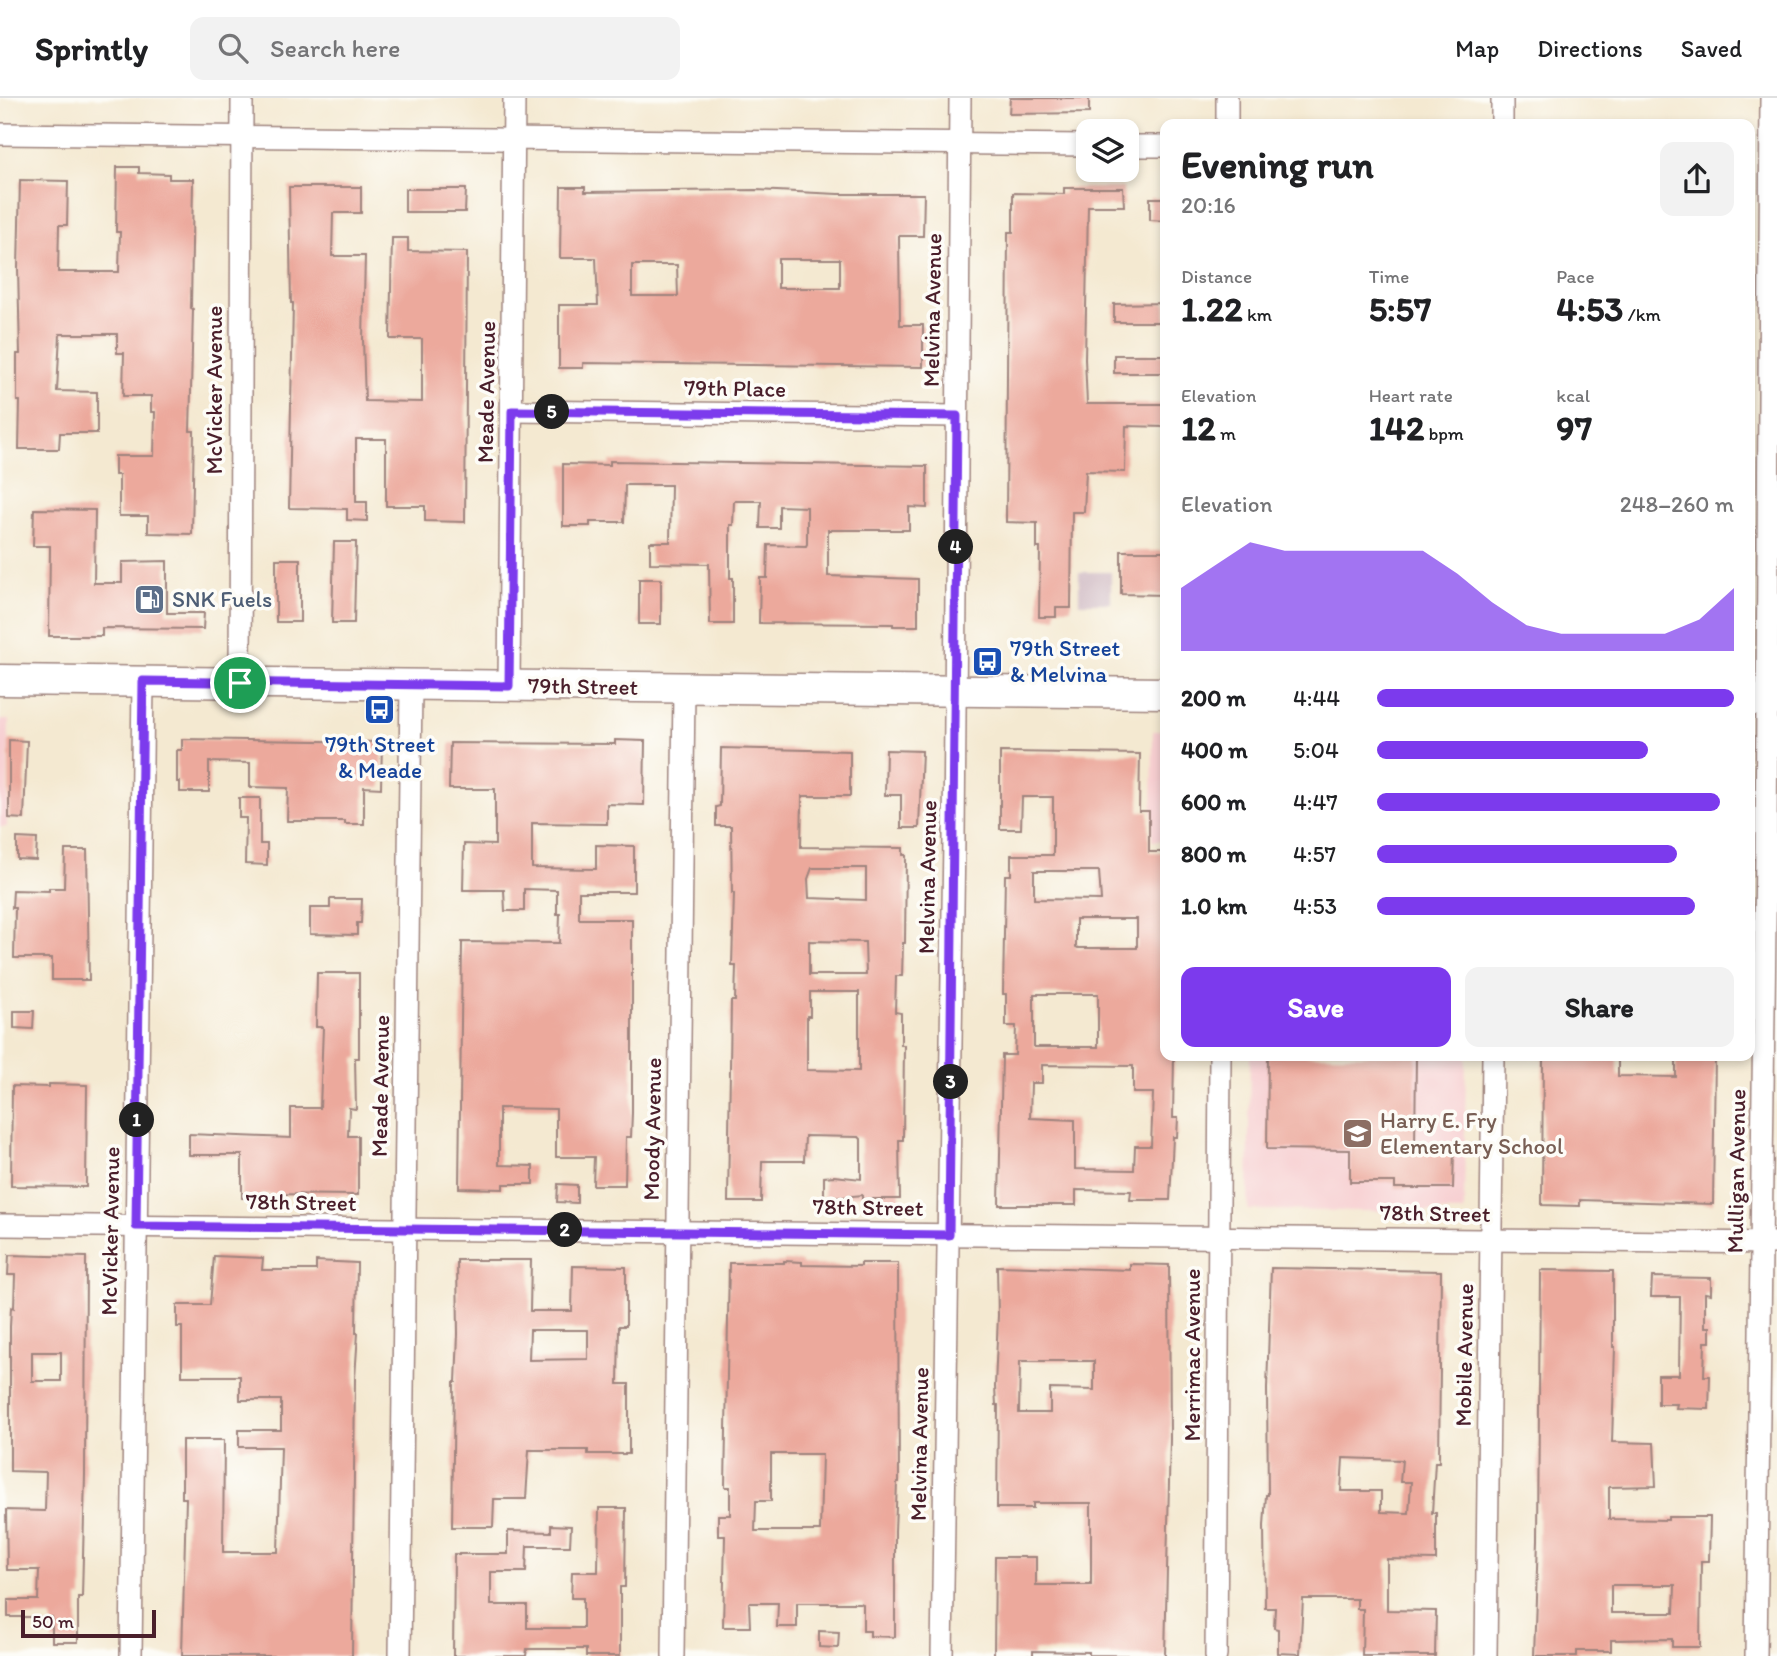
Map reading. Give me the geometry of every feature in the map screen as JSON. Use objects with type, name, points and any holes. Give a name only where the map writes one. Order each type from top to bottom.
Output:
[{"type":"main road","name":"79th Street","points":[[0,680],[1160,693]]},
{"type":"street","name":"McVicker Avenue","points":[[240,683],[242,98]]},
{"type":"street","name":"Meade Avenue","points":[[509,686],[514,98]]},
{"type":"street","name":"Melvina Avenue","points":[[942,1656],[949,1235],[960,98]]},
{"type":"street","points":[[1227,98],[1227,119]]},
{"type":"street","points":[[1502,98],[1502,119]]},
{"type":"street","name":"Mulligan Avenue","points":[[1756,1656],[1769,1243],[1764,700],[1766,155],[1771,98]]},
{"type":"street","points":[[0,134],[1076,145]]},
{"type":"street","points":[[1139,146],[1160,146]]},
{"type":"street","name":"79th Place","points":[[512,411],[957,416]]},
{"type":"street","name":"McVicker Avenue","points":[[131,1656],[143,681]]},
{"type":"street","name":"Meade Avenue","points":[[400,1656],[411,685]]},
{"type":"street","name":"Moody Avenue","points":[[673,1656],[684,688]]},
{"type":"street","name":"Merrimac Avenue","points":[[1216,1656],[1220,1061]]},
{"type":"street","name":"Mobile Avenue","points":[[1486,1656],[1493,1061]]},
{"type":"street","name":"78th Street","points":[[0,1225],[1769,1243]]},
{"type":"shaded area","points":[[1079,572],[1111,572],[1111,603],[1079,603]]},
{"type":"shaded area","points":[[0,720],[9,720],[7,827],[0,827]]},
{"type":"shaded area","points":[[1153,731],[1160,731],[1160,841],[1152,841]]},
{"type":"shaded area","name":"Harry E. Fry Elementary School","points":[[1250,1061],[1466,1061],[1464,1212],[1248,1210]]},
{"type":"building","points":[[1010,98],[1089,98],[1089,113],[1009,114]]},
{"type":"building","points":[[117,167],[139,167],[139,173],[169,174],[169,179],[193,179],[190,431],[194,431],[192,534],[148,533],[148,516],[119,516],[119,475],[115,475],[115,456],[154,456],[155,412],[151,412],[151,396],[123,396],[124,353],[117,353],[117,334],[60,334],[57,391],[97,392],[97,433],[60,433],[59,449],[19,449],[17,354],[20,354],[20,180],[68,181],[67,225],[59,225],[58,272],[119,272],[120,232],[116,232]]},
{"type":"building","points":[[289,187],[361,187],[361,213],[333,213],[332,256],[365,256],[365,401],[422,402],[422,339],[390,339],[392,238],[408,238],[408,251],[467,252],[465,522],[425,521],[425,506],[386,506],[386,439],[356,439],[356,502],[367,502],[367,521],[347,520],[347,509],[289,508],[293,303]]},
{"type":"building","points":[[561,187],[585,187],[585,192],[756,190],[924,194],[923,236],[899,236],[900,325],[923,325],[923,367],[583,363],[583,368],[559,368],[559,305],[598,305],[596,258],[560,258]],"holes":[[[778,259],[840,259],[840,288],[778,288]],[[632,265],[677,265],[678,296],[632,296]]]},
{"type":"building","points":[[1064,188],[1123,188],[1124,206],[1088,206],[1085,359],[1087,404],[1160,404],[1160,427],[1126,426],[1125,472],[1086,471],[1084,512],[1072,512],[1071,608],[1056,608],[1056,617],[1039,617],[1040,548],[1037,548],[1037,523],[1006,522],[1008,232],[1013,232],[1013,193],[1064,194]]},
{"type":"building","points":[[405,189],[466,189],[465,212],[405,212]]},
{"type":"building","points":[[1150,198],[1160,198],[1160,221],[1150,220]]},
{"type":"building","points":[[1160,303],[1160,322],[1114,322],[1114,304]]},
{"type":"building","points":[[1114,355],[1160,355],[1160,373],[1114,373]]},
{"type":"building","points":[[610,461],[927,466],[927,508],[909,507],[909,530],[828,530],[828,576],[918,579],[918,626],[759,623],[760,578],[767,578],[768,545],[807,544],[807,507],[779,506],[779,528],[760,528],[761,501],[734,501],[733,525],[730,525],[733,624],[710,624],[709,564],[650,563],[650,542],[670,542],[671,485],[625,485],[624,522],[590,522],[590,526],[563,526],[563,464],[610,465]]},
{"type":"building","points":[[34,509],[95,510],[94,583],[122,583],[122,562],[167,561],[167,613],[204,613],[203,629],[102,628],[102,636],[49,636],[50,546],[33,546]]},
{"type":"building","points":[[334,542],[356,542],[354,623],[332,623]]},
{"type":"building","points":[[1121,551],[1160,551],[1160,595],[1121,594]]},
{"type":"building","points":[[276,559],[300,559],[300,622],[276,622]]},
{"type":"building","points":[[639,579],[661,579],[661,624],[639,624]]},
{"type":"building","points":[[182,739],[382,742],[381,788],[364,787],[364,824],[345,824],[345,821],[287,821],[288,788],[250,787],[250,763],[209,762],[209,792],[180,792],[180,782],[177,782],[177,750],[182,750]]},
{"type":"building","points":[[9,740],[27,741],[24,819],[9,818]]},
{"type":"building","points":[[615,740],[645,741],[644,805],[607,804],[607,824],[532,823],[532,868],[596,869],[596,845],[634,846],[634,892],[579,892],[579,919],[632,919],[632,1113],[631,1137],[626,1137],[625,1185],[593,1185],[594,1157],[556,1157],[556,1109],[499,1108],[499,1165],[533,1166],[533,1184],[503,1184],[503,1189],[459,1188],[462,942],[559,943],[560,914],[557,914],[557,890],[524,889],[524,911],[505,911],[504,890],[463,890],[464,844],[495,845],[495,789],[449,789],[450,743],[615,744]]},
{"type":"building","points":[[721,748],[850,751],[850,796],[802,796],[801,847],[903,848],[903,855],[906,855],[905,943],[902,976],[896,976],[895,1012],[901,1013],[901,1045],[904,1045],[903,1140],[899,1140],[900,1199],[862,1199],[862,1195],[824,1197],[824,1177],[861,1179],[861,1139],[805,1136],[804,1161],[762,1161],[761,1202],[728,1202],[731,1001],[735,1001],[736,966],[732,966],[734,893],[731,826],[716,826],[716,807],[720,806]],"holes":[[[812,868],[866,868],[866,900],[809,898],[808,879]],[[809,941],[865,942],[866,975],[809,975]],[[810,992],[859,992],[859,1071],[807,1070],[807,1016],[810,1016]]]},
{"type":"building","points":[[886,750],[922,751],[919,828],[901,828],[901,795],[885,795]]},
{"type":"building","points":[[1000,752],[1140,754],[1139,811],[1149,811],[1149,852],[1160,852],[1160,1061],[1174,1061],[1173,1118],[1178,1118],[1177,1137],[1173,1137],[1170,1200],[1130,1200],[1131,1191],[1076,1190],[1076,1205],[999,1205],[1002,1055],[1015,1055],[1016,1026],[1006,1026],[1006,994],[1003,994],[1005,875],[1011,875],[1011,855],[1053,855],[1053,797],[1022,797],[1021,829],[1000,829]],"holes":[[[1034,871],[1099,871],[1101,900],[1034,899]],[[1076,919],[1137,919],[1137,948],[1078,948]],[[1034,994],[1098,994],[1098,1047],[1034,1047]],[[1042,1065],[1133,1066],[1133,1093],[1153,1093],[1151,1146],[1135,1146],[1134,1170],[1075,1169],[1075,1120],[1030,1118],[1031,1083],[1042,1083]]]},
{"type":"building","points":[[239,798],[260,798],[260,844],[267,844],[267,865],[245,864],[246,818],[239,818]]},
{"type":"building","points":[[17,838],[37,839],[36,860],[17,859]]},
{"type":"building","points":[[65,850],[87,850],[89,980],[52,980],[52,958],[14,958],[13,890],[49,891],[49,888],[64,888]]},
{"type":"building","points":[[330,899],[362,899],[361,923],[357,923],[357,935],[310,934],[310,908],[330,908]]},
{"type":"building","points":[[317,973],[359,973],[359,1058],[355,1058],[356,1109],[349,1108],[348,1136],[358,1136],[358,1195],[261,1194],[261,1198],[242,1198],[242,1155],[189,1155],[189,1134],[291,1138],[291,1108],[320,1108],[323,1027],[316,1027]]},
{"type":"building","points":[[14,1011],[34,1011],[33,1029],[14,1028]]},
{"type":"building","points":[[1268,1061],[1416,1061],[1415,1149],[1454,1149],[1453,1188],[1395,1188],[1395,1182],[1350,1182],[1350,1150],[1267,1149]]},
{"type":"building","points":[[1543,1061],[1618,1061],[1618,1076],[1676,1077],[1676,1061],[1715,1061],[1713,1204],[1580,1200],[1580,1206],[1542,1205]]},
{"type":"building","points":[[49,1084],[87,1085],[86,1187],[11,1186],[12,1086],[49,1087]]},
{"type":"building","points":[[558,1184],[577,1185],[577,1203],[557,1202]]},
{"type":"building","points":[[9,1255],[86,1257],[85,1474],[82,1597],[78,1597],[78,1642],[52,1642],[52,1617],[8,1617],[8,1600],[38,1600],[39,1570],[7,1570],[6,1510],[45,1511],[46,1472],[10,1471],[10,1327],[11,1307],[14,1308],[15,1275],[8,1275]],"holes":[[[32,1352],[61,1352],[61,1381],[32,1381]]]},
{"type":"building","points":[[214,1256],[263,1258],[262,1270],[316,1270],[316,1261],[357,1263],[352,1656],[182,1656],[186,1498],[182,1498],[182,1440],[224,1440],[223,1552],[278,1552],[281,1447],[239,1447],[239,1430],[281,1430],[281,1400],[240,1400],[240,1376],[182,1376],[182,1327],[177,1327],[177,1305],[210,1305]]},
{"type":"building","points":[[457,1260],[531,1260],[530,1311],[572,1311],[573,1266],[626,1267],[626,1326],[619,1326],[618,1384],[629,1384],[629,1454],[588,1454],[588,1450],[529,1450],[526,1499],[494,1499],[493,1527],[452,1527],[454,1382],[458,1334]],"holes":[[[530,1330],[588,1330],[588,1359],[529,1360]]]},
{"type":"building","points":[[729,1263],[861,1266],[861,1263],[898,1263],[899,1482],[895,1531],[895,1637],[870,1636],[870,1631],[863,1631],[863,1604],[859,1603],[797,1603],[797,1627],[777,1627],[778,1603],[749,1603],[750,1627],[723,1627],[725,1536],[718,1536],[718,1515],[730,1515],[730,1487],[725,1487]],"holes":[[[771,1454],[822,1454],[820,1531],[755,1531],[756,1501],[771,1501]]]},
{"type":"building","points":[[1130,1264],[1169,1265],[1170,1439],[1165,1656],[1033,1651],[1033,1656],[994,1655],[995,1557],[1036,1557],[1036,1585],[1091,1585],[1091,1503],[1033,1503],[1033,1508],[997,1508],[997,1266],[1130,1270]],"holes":[[[1020,1361],[1094,1361],[1094,1390],[1050,1389],[1050,1413],[1019,1413]]]},
{"type":"building","points":[[1271,1268],[1441,1271],[1439,1462],[1435,1462],[1432,1513],[1436,1513],[1436,1560],[1387,1559],[1387,1610],[1436,1611],[1435,1656],[1362,1656],[1363,1609],[1357,1609],[1357,1599],[1303,1599],[1300,1654],[1278,1653],[1278,1629],[1274,1628],[1275,1608],[1265,1608]],"holes":[[[1343,1458],[1402,1460],[1400,1482],[1411,1482],[1409,1513],[1381,1512],[1381,1491],[1341,1491]]]},
{"type":"building","points":[[1540,1270],[1613,1271],[1615,1347],[1612,1442],[1654,1443],[1656,1486],[1609,1487],[1609,1519],[1668,1520],[1668,1517],[1710,1517],[1709,1561],[1701,1561],[1700,1647],[1672,1647],[1672,1639],[1611,1640],[1611,1651],[1577,1651],[1577,1656],[1534,1656],[1538,1540]],"holes":[[[1611,1585],[1675,1585],[1674,1613],[1611,1613]]]},
{"type":"building","points":[[1652,1277],[1711,1278],[1711,1294],[1705,1293],[1705,1327],[1710,1327],[1710,1342],[1705,1342],[1704,1376],[1710,1376],[1709,1409],[1676,1408],[1677,1404],[1658,1404],[1658,1375],[1679,1375],[1680,1297],[1651,1297]]},
{"type":"building","points":[[599,1508],[626,1508],[625,1587],[620,1587],[620,1656],[586,1656],[586,1649],[527,1649],[526,1656],[453,1656],[454,1554],[508,1554],[508,1531],[551,1532],[551,1525],[571,1526],[570,1546],[527,1546],[526,1572],[491,1572],[491,1605],[527,1605],[527,1628],[583,1628],[583,1598],[571,1598],[572,1572],[598,1572]]},
{"type":"building","points":[[819,1631],[839,1632],[838,1648],[819,1647]]},
{"type":"place","name":"SNK Fuels","points":[[149,599]]},
{"type":"place","name":"79th Street & Melvina","points":[[987,661]]},
{"type":"place","name":"79th Street & Meade","points":[[380,710]]},
{"type":"place","name":"Harry E. Fry Elementary School","points":[[1357,1133]]},
{"type":"route","points":[[512,411],[957,416],[949,1235],[136,1226],[143,681],[240,683],[509,686],[512,411]]}]
